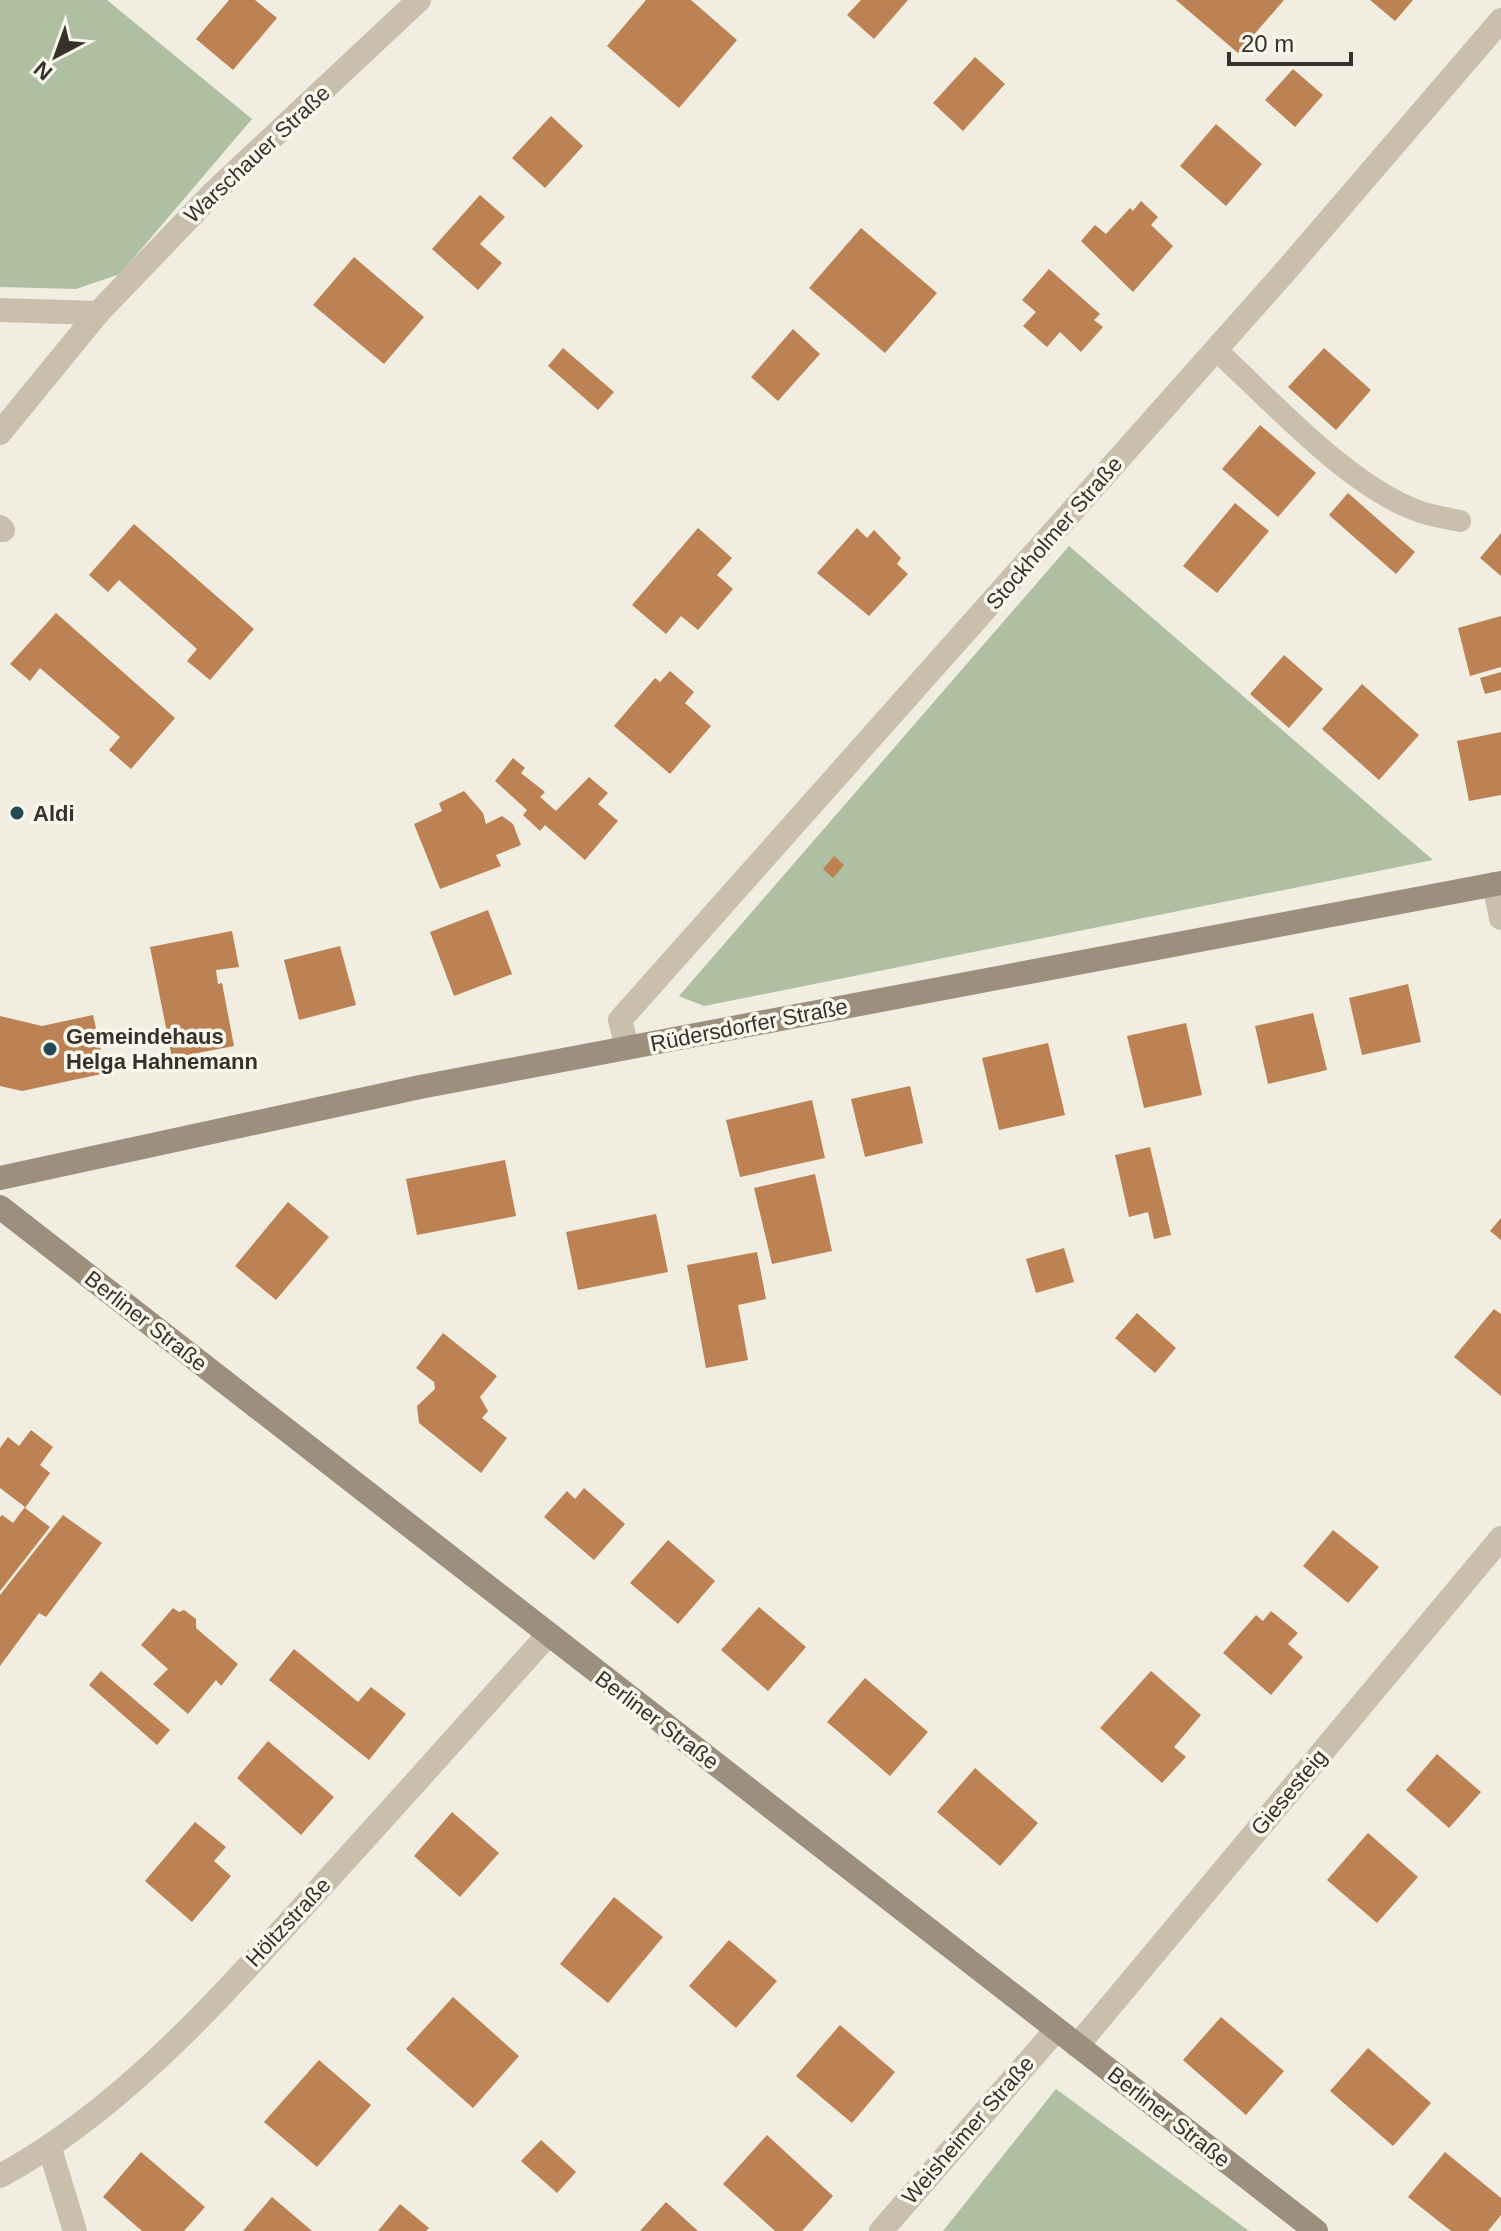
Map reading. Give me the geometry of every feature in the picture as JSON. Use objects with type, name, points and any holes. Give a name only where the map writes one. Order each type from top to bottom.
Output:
[{"type":"street","name":"Warschauer Straße","points":[[0,433],[98,313],[212,194],[419,0]]},
{"type":"street","name":"Stockholmer Straße","points":[[627,1047],[620,1020],[1216,350],[1501,20]]},
{"type":"street","points":[[0,310],[98,313]]},
{"type":"street","points":[[1497,884],[1501,918]]},
{"type":"street","name":"Rüdersdorfer Straße","points":[[0,1178],[420,1087],[1497,884]]},
{"type":"street","name":"Berliner Straße","points":[[0,1207],[547,1636],[1316,2231]]},
{"type":"street","name":"Giesesteig","points":[[1077,2046],[1501,1538]]},
{"type":"street","name":"Höltzstraße","points":[[0,2176],[50,2149],[162,2053],[266,1948],[547,1636]]},
{"type":"street","name":"Weisheimer Straße","points":[[881,2231],[1056,2030]]},
{"type":"street","points":[[50,2149],[75,2231]]},
{"type":"lane","points":[[1216,350],[1333,456],[1380,492],[1418,511],[1460,521]]},
{"type":"green space","points":[[0,0],[107,0],[252,119],[120,274],[76,289],[0,287]]},
{"type":"green space","points":[[1069,546],[1433,860],[704,1006],[679,996]]},
{"type":"green space","points":[[1056,2089],[1249,2231],[943,2231]]},
{"type":"building","points":[[229,0],[255,0],[277,18],[233,70],[196,39]]},
{"type":"building","points":[[646,0],[691,0],[737,40],[679,108],[607,46]]},
{"type":"building","points":[[861,0],[908,0],[874,39],[847,15]]},
{"type":"building","points":[[1176,0],[1284,0],[1238,53]]},
{"type":"building","points":[[1370,0],[1413,0],[1395,21]]},
{"type":"building","points":[[975,57],[1005,84],[963,131],[933,103]]},
{"type":"building","points":[[1293,69],[1323,95],[1295,127],[1265,100]]},
{"type":"building","points":[[551,116],[583,146],[545,188],[512,158]]},
{"type":"building","points":[[1216,124],[1262,164],[1226,206],[1180,166]]},
{"type":"building","points":[[480,195],[505,217],[480,244],[502,263],[478,290],[432,249]]},
{"type":"building","points":[[1141,201],[1158,217],[1151,225],[1173,246],[1133,292],[1081,241],[1095,225],[1106,234],[1130,208],[1133,211]]},
{"type":"building","points":[[861,228],[937,293],[885,353],[809,288]]},
{"type":"building","points":[[354,257],[424,317],[384,364],[313,305]]},
{"type":"building","points":[[1049,269],[1100,314],[1094,320],[1103,327],[1081,352],[1060,332],[1047,347],[1023,326],[1036,312],[1022,300]]},
{"type":"building","points":[[793,329],[820,354],[778,401],[751,377]]},
{"type":"building","points":[[563,348],[614,392],[598,410],[548,366]]},
{"type":"building","points":[[1324,348],[1371,390],[1336,430],[1288,387]]},
{"type":"building","points":[[1260,425],[1316,473],[1278,517],[1222,469]]},
{"type":"building","points":[[1348,493],[1415,552],[1396,574],[1329,515]]},
{"type":"building","points":[[1235,503],[1269,531],[1217,593],[1183,566]]},
{"type":"building","points":[[134,524],[254,629],[210,680],[187,661],[197,649],[119,580],[108,592],[89,575]]},
{"type":"building","points":[[698,528],[732,558],[717,575],[733,589],[698,630],[681,616],[666,634],[632,605]]},
{"type":"building","points":[[857,528],[867,538],[874,530],[901,558],[897,564],[908,574],[869,616],[817,573]]},
{"type":"building","points":[[1501,533],[1501,576],[1480,558]]},
{"type":"building","points":[[56,613],[175,718],[131,769],[109,750],[120,737],[40,668],[30,681],[10,664]]},
{"type":"building","points":[[1501,616],[1501,667],[1470,676],[1458,628]]},
{"type":"building","points":[[1284,655],[1323,689],[1289,728],[1250,694]]},
{"type":"building","points":[[670,671],[694,692],[685,703],[711,726],[670,774],[614,726],[655,678],[660,682]]},
{"type":"building","points":[[1501,672],[1501,690],[1485,694],[1480,678]]},
{"type":"building","points":[[1362,684],[1419,735],[1379,780],[1322,729]]},
{"type":"building","points":[[1501,732],[1501,795],[1469,801],[1457,741]]},
{"type":"building","points":[[513,758],[525,768],[521,773],[545,792],[540,797],[556,811],[589,777],[608,793],[598,804],[618,821],[585,860],[545,825],[540,831],[523,815],[527,810],[495,781]]},
{"type":"building","points":[[464,791],[483,813],[486,824],[502,816],[513,824],[521,845],[496,855],[501,866],[440,889],[414,824],[442,811],[439,803]]},
{"type":"building","points":[[834,856],[844,865],[833,878],[823,869]]},
{"type":"building","points":[[488,910],[512,974],[454,996],[430,932]]},
{"type":"building","points":[[232,931],[239,967],[216,970],[218,984],[222,983],[234,1046],[172,1058],[150,947]]},
{"type":"building","points":[[340,946],[356,1005],[299,1020],[284,960]]},
{"type":"building","points":[[1408,984],[1421,1042],[1362,1055],[1349,998]]},
{"type":"building","points":[[1313,1013],[1327,1070],[1268,1084],[1255,1026]]},
{"type":"building","name":"Gemeindehaus Helga Hahnemann","points":[[93,1015],[106,1073],[22,1091],[0,1086],[0,1016],[42,1026]]},
{"type":"building","points":[[1186,1023],[1202,1095],[1144,1108],[1127,1036]]},
{"type":"building","points":[[1048,1043],[1065,1115],[999,1130],[982,1058]]},
{"type":"building","points":[[910,1086],[923,1143],[865,1157],[851,1099]]},
{"type":"building","points":[[812,1100],[825,1158],[740,1177],[726,1120]]},
{"type":"building","points":[[1150,1147],[1171,1235],[1154,1239],[1148,1212],[1129,1217],[1115,1155]]},
{"type":"building","points":[[505,1160],[516,1216],[417,1235],[406,1179]]},
{"type":"building","points":[[815,1174],[832,1251],[772,1264],[754,1188]]},
{"type":"building","points":[[288,1202],[329,1237],[276,1300],[235,1266]]},
{"type":"building","points":[[656,1214],[668,1272],[578,1290],[566,1232]]},
{"type":"building","points":[[1501,1218],[1501,1240],[1490,1231]]},
{"type":"building","points":[[1064,1248],[1074,1282],[1036,1293],[1026,1259]]},
{"type":"building","points":[[757,1252],[766,1299],[738,1305],[748,1360],[706,1368],[687,1265]]},
{"type":"building","points":[[1494,1309],[1501,1314],[1501,1396],[1454,1357]]},
{"type":"building","points":[[1137,1313],[1176,1348],[1155,1373],[1115,1338]]},
{"type":"building","points":[[443,1333],[497,1376],[480,1397],[488,1411],[482,1418],[507,1438],[481,1473],[419,1423],[417,1406],[435,1389],[434,1382],[416,1368]]},
{"type":"building","points":[[31,1430],[53,1447],[40,1465],[50,1473],[25,1508],[50,1527],[0,1591],[0,1517],[2,1515],[13,1523],[25,1507],[0,1488],[0,1448],[8,1437],[19,1446]]},
{"type":"building","points":[[584,1488],[625,1524],[594,1560],[544,1517],[567,1491],[575,1499]]},
{"type":"building","points":[[63,1515],[102,1543],[46,1617],[39,1613],[0,1666],[0,1595]]},
{"type":"building","points":[[1333,1530],[1379,1567],[1348,1603],[1303,1566]]},
{"type":"building","points":[[668,1540],[715,1581],[678,1624],[630,1583]]},
{"type":"building","points":[[759,1607],[806,1647],[768,1691],[721,1650]]},
{"type":"building","points":[[173,1608],[179,1612],[184,1610],[196,1619],[196,1628],[238,1664],[221,1686],[216,1680],[188,1714],[153,1684],[168,1669],[141,1645]]},
{"type":"building","points":[[1271,1611],[1298,1633],[1288,1644],[1303,1657],[1271,1695],[1223,1653],[1256,1615],[1263,1621]]},
{"type":"building","points":[[294,1649],[358,1702],[371,1687],[406,1714],[369,1760],[269,1680]]},
{"type":"building","points":[[101,1671],[170,1730],[157,1745],[89,1685]]},
{"type":"building","points":[[1151,1671],[1201,1715],[1174,1747],[1186,1757],[1162,1783],[1100,1728]]},
{"type":"building","points":[[865,1678],[928,1732],[890,1776],[827,1722]]},
{"type":"building","points":[[268,1741],[334,1797],[301,1835],[237,1778]]},
{"type":"building","points":[[1437,1754],[1481,1792],[1449,1828],[1406,1790]]},
{"type":"building","points":[[975,1768],[1038,1823],[1000,1866],[937,1812]]},
{"type":"building","points":[[452,1812],[499,1853],[460,1897],[414,1856]]},
{"type":"building","points":[[195,1822],[226,1847],[214,1861],[231,1876],[192,1922],[145,1881]]},
{"type":"building","points":[[1368,1833],[1418,1877],[1377,1923],[1327,1880]]},
{"type":"building","points":[[614,1897],[663,1937],[608,2003],[560,1964]]},
{"type":"building","points":[[729,1940],[777,1981],[736,2028],[689,1986]]},
{"type":"building","points":[[453,1997],[519,2056],[473,2108],[406,2049]]},
{"type":"building","points":[[1221,2017],[1284,2071],[1246,2115],[1183,2060]]},
{"type":"building","points":[[840,2025],[895,2072],[852,2123],[796,2076]]},
{"type":"building","points":[[1368,2048],[1431,2103],[1393,2146],[1330,2091]]},
{"type":"building","points":[[319,2060],[371,2105],[317,2167],[264,2122]]},
{"type":"building","points":[[767,2135],[833,2196],[802,2231],[775,2231],[723,2184]]},
{"type":"building","points":[[541,2140],[576,2172],[557,2193],[521,2161]]},
{"type":"building","points":[[141,2152],[205,2207],[184,2231],[142,2231],[103,2197]]},
{"type":"building","points":[[1445,2152],[1501,2198],[1501,2215],[1488,2231],[1451,2231],[1408,2197]]},
{"type":"building","points":[[272,2197],[312,2231],[243,2231]]},
{"type":"building","points":[[666,2202],[698,2231],[640,2231]]},
{"type":"building","points":[[400,2204],[429,2228],[426,2231],[378,2231]]},
{"type":"place","name":"Aldi","points":[[17,813]]},
{"type":"place","name":"Gemeindehaus Helga Hahnemann","points":[[50,1049]]}]
